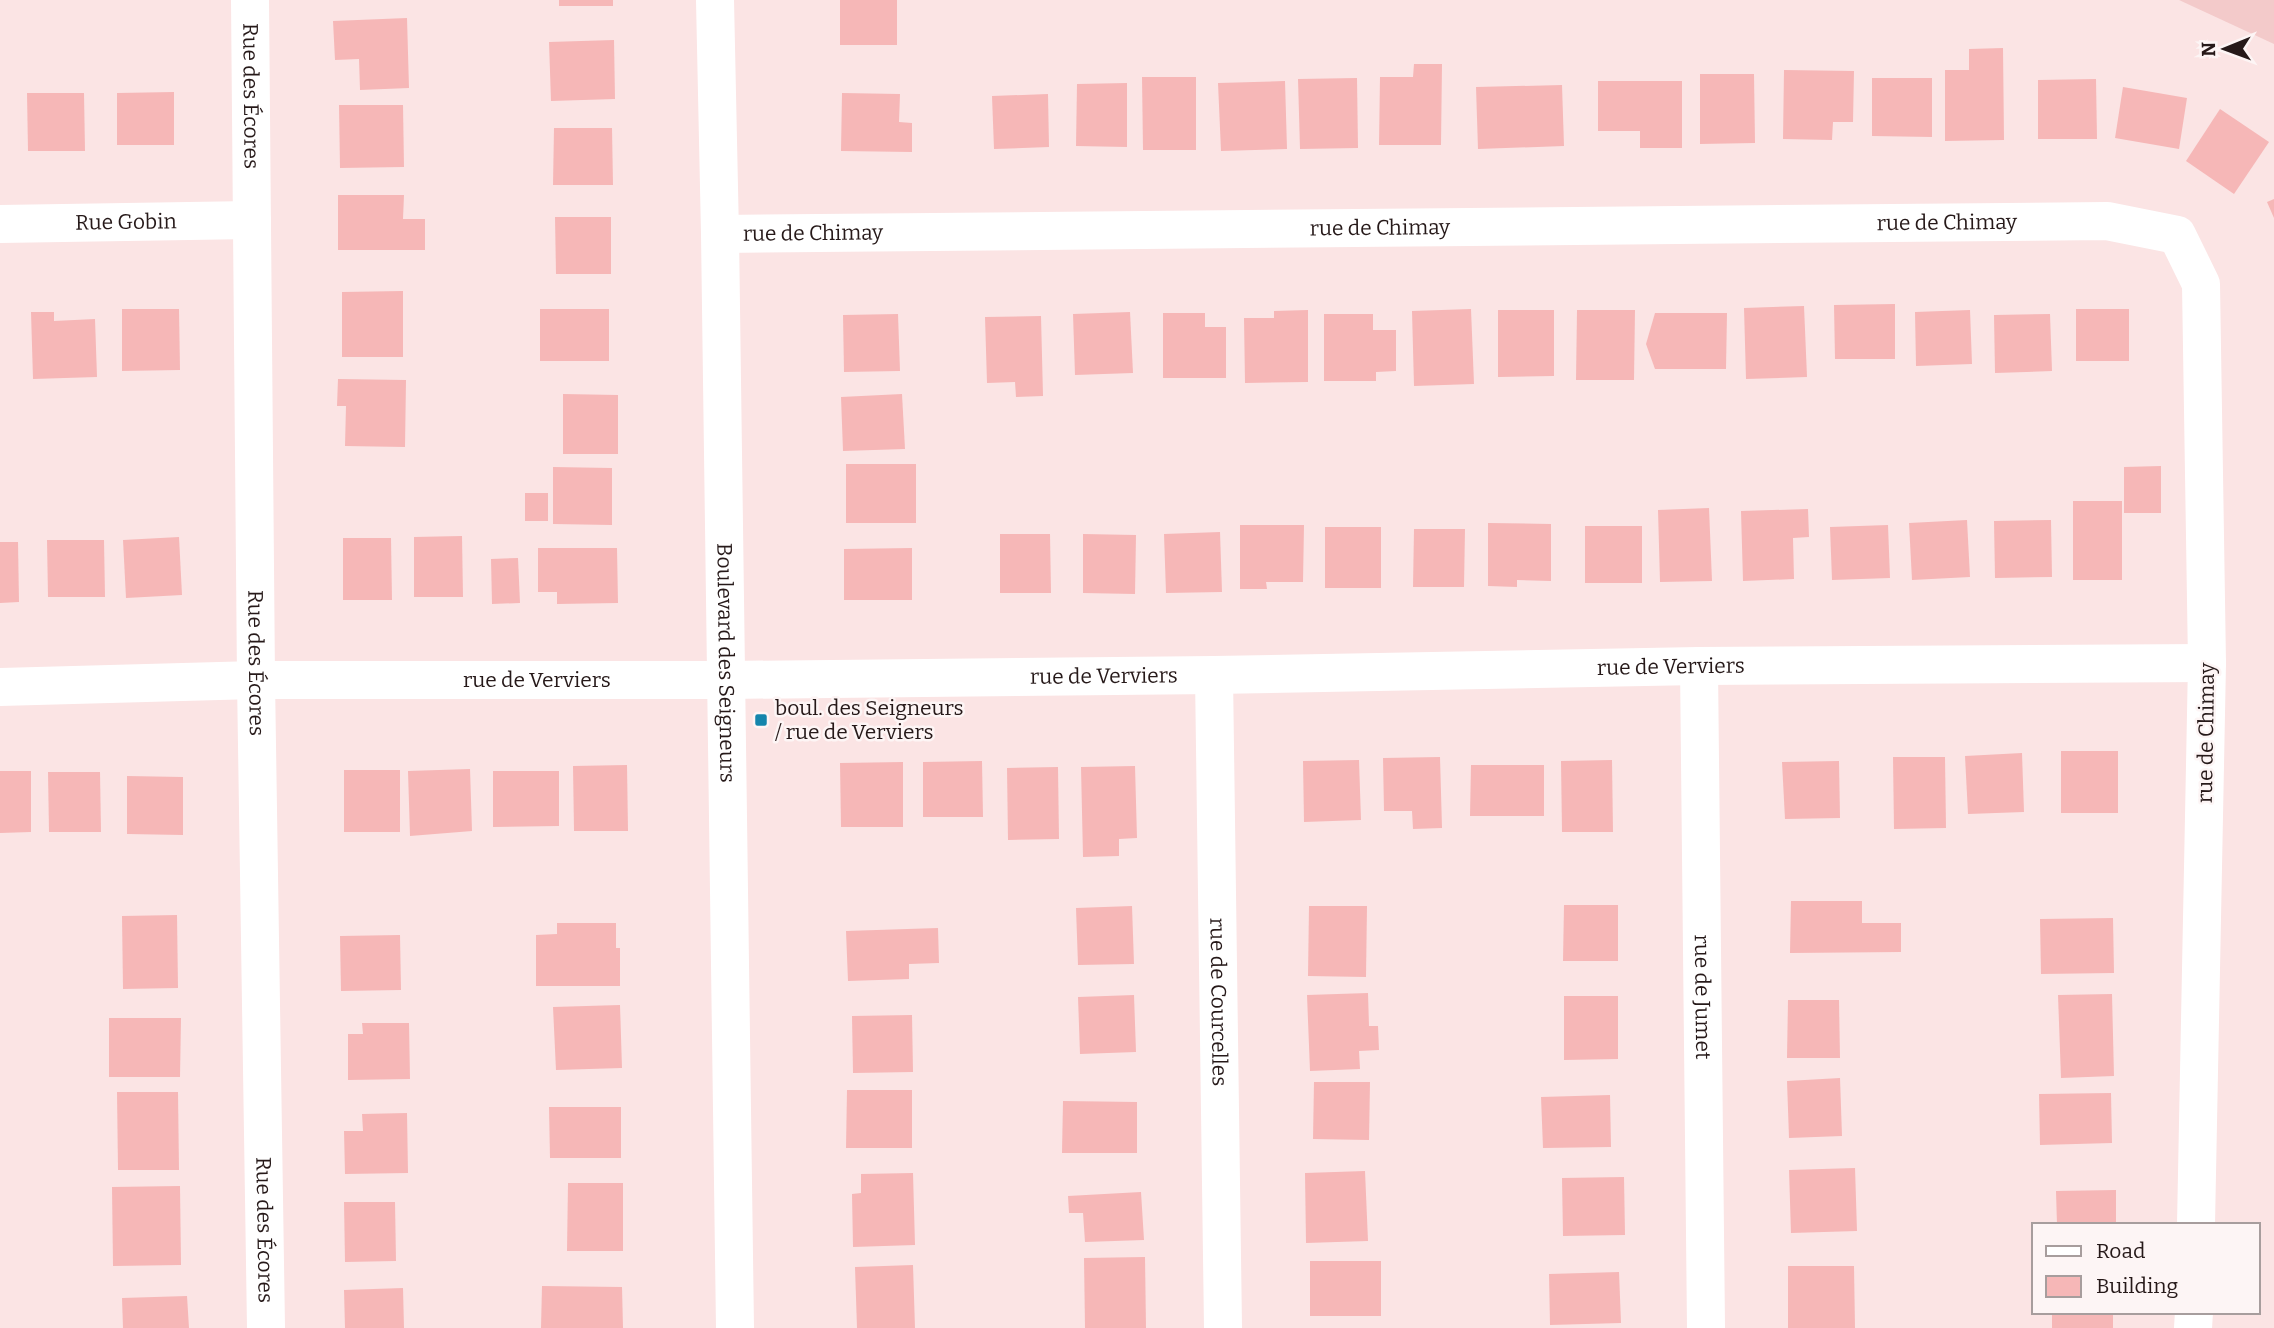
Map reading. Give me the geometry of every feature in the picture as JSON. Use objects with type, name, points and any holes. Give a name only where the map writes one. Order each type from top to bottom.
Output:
[{"type":"street","name":"Rue des Écores","points":[[250,0],[256,680],[266,1328]]},
{"type":"street","name":"Boulevard des Seigneurs","points":[[715,0],[736,1328]]},
{"type":"street","name":"Rue Gobin","points":[[0,223],[252,220]]},
{"type":"street","name":"rue de Chimay","points":[[720,234],[2107,221],[2177,235],[2201,285],[2207,663],[2196,1223]]},
{"type":"street","name":"rue de Verviers","points":[[0,687],[256,680],[726,680],[1699,666],[2207,663]]},
{"type":"street","name":"rue de Jumet","points":[[1699,666],[1706,1328]]},
{"type":"street","name":"rue de Courcelles","points":[[1214,675],[1223,1328]]},
{"type":"shaded area","points":[[2179,0],[2274,0],[2274,44]]},
{"type":"building","points":[[559,0],[613,0],[613,6],[559,6]]},
{"type":"building","points":[[840,0],[897,0],[897,45],[840,45]]},
{"type":"building","points":[[407,18],[409,88],[360,90],[359,59],[335,60],[333,21]]},
{"type":"building","points":[[614,40],[615,99],[551,101],[549,42]]},
{"type":"building","points":[[2003,48],[2004,140],[1945,141],[1945,70],[1969,70],[1969,49]]},
{"type":"building","points":[[1414,64],[1442,64],[1441,145],[1379,145],[1380,77],[1413,77]]},
{"type":"building","points":[[1784,70],[1854,71],[1853,122],[1833,122],[1832,140],[1783,139]]},
{"type":"building","points":[[1700,74],[1754,74],[1755,143],[1700,144]]},
{"type":"building","points":[[1142,77],[1196,77],[1196,150],[1143,150]]},
{"type":"building","points":[[1357,78],[1358,148],[1300,149],[1298,79]]},
{"type":"building","points":[[1872,78],[1932,78],[1932,137],[1872,136]]},
{"type":"building","points":[[2096,79],[2097,139],[2038,139],[2038,80]]},
{"type":"building","points":[[1285,81],[1287,149],[1221,151],[1218,83]]},
{"type":"building","points":[[1598,81],[1682,81],[1682,148],[1640,148],[1640,131],[1598,131]]},
{"type":"building","points":[[1127,83],[1127,147],[1076,146],[1077,84]]},
{"type":"building","points":[[1562,85],[1564,146],[1478,149],[1476,87]]},
{"type":"building","points":[[2123,87],[2187,98],[2179,149],[2115,138]]},
{"type":"building","points":[[174,92],[174,145],[117,145],[117,93]]},
{"type":"building","points":[[27,93],[84,93],[85,151],[28,151]]},
{"type":"building","points":[[842,93],[900,94],[899,122],[912,123],[912,152],[841,151]]},
{"type":"building","points":[[1048,94],[1049,147],[994,149],[992,96]]},
{"type":"building","points":[[339,105],[403,105],[404,167],[340,168]]},
{"type":"building","points":[[2220,109],[2269,142],[2234,194],[2186,161]]},
{"type":"building","points":[[554,128],[612,128],[613,185],[553,185]]},
{"type":"building","points":[[338,195],[404,195],[403,219],[425,219],[425,250],[338,250]]},
{"type":"building","points":[[2274,199],[2274,218],[2267,202]]},
{"type":"building","points":[[555,217],[611,217],[611,274],[556,274]]},
{"type":"building","points":[[403,291],[403,357],[342,357],[342,292]]},
{"type":"building","points":[[1895,304],[1895,359],[1835,359],[1834,305]]},
{"type":"building","points":[[1804,306],[1807,377],[1746,379],[1744,308]]},
{"type":"building","points":[[122,309],[179,309],[180,370],[122,371]]},
{"type":"building","points":[[540,309],[609,309],[609,361],[540,361]]},
{"type":"building","points":[[1471,309],[1474,384],[1414,386],[1412,311]]},
{"type":"building","points":[[2076,309],[2129,309],[2129,361],[2076,361]]},
{"type":"building","points":[[1308,310],[1308,382],[1245,383],[1244,318],[1274,318],[1274,311]]},
{"type":"building","points":[[1498,310],[1554,310],[1554,376],[1498,377]]},
{"type":"building","points":[[1577,310],[1635,310],[1634,380],[1576,380]]},
{"type":"building","points":[[1970,310],[1972,364],[1916,366],[1915,312]]},
{"type":"building","points":[[31,312],[54,312],[54,321],[95,319],[97,377],[33,379]]},
{"type":"building","points":[[1130,312],[1133,373],[1075,375],[1073,314]]},
{"type":"building","points":[[1163,313],[1205,313],[1205,327],[1226,327],[1226,378],[1163,378]]},
{"type":"building","points":[[1655,313],[1727,313],[1726,369],[1655,369],[1646,344]]},
{"type":"building","points":[[898,314],[900,371],[844,372],[843,315]]},
{"type":"building","points":[[1324,314],[1373,314],[1373,330],[1396,330],[1396,371],[1376,372],[1376,381],[1324,381]]},
{"type":"building","points":[[2050,314],[2052,371],[1995,373],[1994,315]]},
{"type":"building","points":[[1041,316],[1043,396],[1016,397],[1015,382],[987,383],[985,317]]},
{"type":"building","points":[[338,379],[406,380],[405,447],[345,446],[346,406],[337,406]]},
{"type":"building","points":[[563,394],[618,395],[618,454],[563,454]]},
{"type":"building","points":[[902,394],[905,449],[843,451],[841,397]]},
{"type":"building","points":[[846,464],[916,464],[916,523],[846,523]]},
{"type":"building","points":[[2161,466],[2161,513],[2124,513],[2124,467]]},
{"type":"building","points":[[553,467],[612,468],[612,525],[553,524]]},
{"type":"building","points":[[525,493],[548,493],[548,521],[525,521]]},
{"type":"building","points":[[2073,501],[2122,501],[2122,580],[2073,580]]},
{"type":"building","points":[[1709,508],[1712,581],[1660,582],[1658,510]]},
{"type":"building","points":[[1808,509],[1809,537],[1793,538],[1794,579],[1743,581],[1741,511]]},
{"type":"building","points":[[1967,520],[1970,577],[1912,580],[1909,523]]},
{"type":"building","points":[[2051,520],[2052,577],[1995,578],[1994,521]]},
{"type":"building","points":[[1488,523],[1551,524],[1551,581],[1517,580],[1517,587],[1488,586]]},
{"type":"building","points":[[1240,525],[1304,525],[1303,582],[1266,582],[1267,589],[1240,589]]},
{"type":"building","points":[[1888,525],[1890,578],[1832,580],[1830,527]]},
{"type":"building","points":[[1585,526],[1642,526],[1642,583],[1585,583]]},
{"type":"building","points":[[1325,527],[1381,527],[1381,588],[1325,588]]},
{"type":"building","points":[[1414,529],[1465,529],[1464,587],[1413,587]]},
{"type":"building","points":[[1220,532],[1222,592],[1166,593],[1164,534]]},
{"type":"building","points":[[1000,534],[1050,534],[1051,593],[1000,593]]},
{"type":"building","points":[[1083,534],[1136,535],[1135,594],[1083,593]]},
{"type":"building","points":[[462,536],[463,597],[414,597],[414,537]]},
{"type":"building","points":[[179,537],[182,595],[126,598],[123,540]]},
{"type":"building","points":[[343,538],[391,538],[392,600],[343,600]]},
{"type":"building","points":[[47,540],[104,540],[105,597],[48,597]]},
{"type":"building","points":[[0,542],[18,542],[19,602],[0,603]]},
{"type":"building","points":[[538,548],[617,548],[618,603],[557,604],[557,592],[538,592]]},
{"type":"building","points":[[912,548],[912,600],[844,600],[844,549]]},
{"type":"building","points":[[518,558],[520,603],[492,604],[491,559]]},
{"type":"building","points":[[2061,751],[2118,751],[2118,813],[2061,813]]},
{"type":"building","points":[[2022,753],[2024,812],[1968,814],[1965,756]]},
{"type":"building","points":[[1440,757],[1442,828],[1413,829],[1412,811],[1384,811],[1383,758]]},
{"type":"building","points":[[1893,757],[1945,757],[1946,828],[1894,829]]},
{"type":"building","points":[[1359,760],[1361,820],[1304,822],[1303,761]]},
{"type":"building","points":[[1612,760],[1613,832],[1562,832],[1561,761]]},
{"type":"building","points":[[982,761],[983,817],[923,817],[923,762]]},
{"type":"building","points":[[1839,761],[1840,818],[1785,819],[1782,762]]},
{"type":"building","points":[[903,762],[903,827],[841,827],[840,763]]},
{"type":"building","points":[[627,765],[628,831],[574,831],[573,766]]},
{"type":"building","points":[[1471,765],[1544,765],[1544,816],[1470,816]]},
{"type":"building","points":[[1135,766],[1137,838],[1119,839],[1119,856],[1083,857],[1081,767]]},
{"type":"building","points":[[1058,767],[1059,839],[1008,840],[1007,768]]},
{"type":"building","points":[[470,769],[472,831],[410,836],[408,771]]},
{"type":"building","points":[[344,770],[400,770],[400,832],[344,832]]},
{"type":"building","points":[[0,771],[31,771],[31,832],[0,833]]},
{"type":"building","points":[[493,771],[559,771],[559,826],[493,827]]},
{"type":"building","points":[[48,772],[100,772],[101,832],[49,832]]},
{"type":"building","points":[[127,776],[183,777],[183,835],[127,834]]},
{"type":"building","points":[[1791,901],[1862,901],[1862,923],[1901,923],[1901,952],[1790,953]]},
{"type":"building","points":[[1564,905],[1618,905],[1618,961],[1563,961]]},
{"type":"building","points":[[1132,906],[1134,964],[1078,965],[1076,908]]},
{"type":"building","points":[[1309,906],[1367,906],[1366,977],[1308,976]]},
{"type":"building","points":[[177,915],[178,988],[123,989],[122,916]]},
{"type":"building","points":[[2113,918],[2114,973],[2041,974],[2040,919]]},
{"type":"building","points":[[557,923],[616,923],[616,948],[620,948],[620,986],[536,986],[536,935],[557,934]]},
{"type":"building","points":[[938,928],[939,963],[909,964],[909,979],[848,981],[846,931]]},
{"type":"building","points":[[400,935],[401,990],[341,991],[340,936]]},
{"type":"building","points":[[1368,993],[1369,1026],[1378,1026],[1379,1050],[1359,1051],[1360,1069],[1310,1071],[1307,995]]},
{"type":"building","points":[[2112,994],[2114,1076],[2061,1078],[2058,995]]},
{"type":"building","points":[[1134,995],[1136,1052],[1080,1054],[1078,997]]},
{"type":"building","points":[[1564,996],[1618,996],[1618,1059],[1564,1060]]},
{"type":"building","points":[[1788,1000],[1839,1000],[1840,1058],[1787,1058]]},
{"type":"building","points":[[620,1005],[622,1068],[556,1070],[553,1007]]},
{"type":"building","points":[[912,1015],[913,1072],[853,1073],[852,1016]]},
{"type":"building","points":[[109,1018],[181,1018],[180,1077],[109,1077]]},
{"type":"building","points":[[362,1023],[409,1023],[410,1079],[348,1080],[348,1034],[363,1034]]},
{"type":"building","points":[[1840,1078],[1842,1136],[1789,1138],[1787,1081]]},
{"type":"building","points":[[1314,1082],[1370,1082],[1369,1140],[1313,1139]]},
{"type":"building","points":[[847,1090],[912,1090],[912,1148],[846,1148]]},
{"type":"building","points":[[117,1092],[178,1092],[179,1170],[118,1170]]},
{"type":"building","points":[[2111,1093],[2112,1143],[2040,1145],[2039,1094]]},
{"type":"building","points":[[1610,1095],[1611,1147],[1543,1148],[1541,1097]]},
{"type":"building","points":[[1063,1101],[1137,1102],[1137,1153],[1062,1153]]},
{"type":"building","points":[[549,1107],[621,1107],[621,1158],[550,1158]]},
{"type":"building","points":[[407,1113],[408,1173],[345,1174],[344,1131],[363,1131],[362,1114]]},
{"type":"building","points":[[1855,1168],[1857,1231],[1791,1233],[1789,1170]]},
{"type":"building","points":[[1365,1171],[1368,1241],[1306,1243],[1305,1173]]},
{"type":"building","points":[[913,1173],[915,1245],[853,1247],[852,1194],[861,1193],[861,1174]]},
{"type":"building","points":[[1624,1177],[1625,1235],[1563,1236],[1562,1178]]},
{"type":"building","points":[[568,1183],[623,1183],[623,1251],[567,1251]]},
{"type":"building","points":[[180,1186],[181,1265],[113,1266],[112,1187]]},
{"type":"building","points":[[2116,1190],[2116,1223],[2057,1223],[2056,1191]]},
{"type":"building","points":[[1141,1192],[1144,1240],[1085,1242],[1083,1213],[1069,1213],[1068,1196]]},
{"type":"building","points":[[344,1202],[395,1202],[396,1261],[345,1262]]},
{"type":"building","points":[[1145,1257],[1146,1328],[1085,1328],[1084,1258]]},
{"type":"building","points":[[1310,1261],[1381,1261],[1381,1316],[1310,1316]]},
{"type":"building","points":[[913,1265],[915,1328],[857,1328],[855,1267]]},
{"type":"building","points":[[1788,1266],[1854,1266],[1855,1328],[1788,1328]]},
{"type":"building","points":[[1619,1272],[1621,1323],[1550,1325],[1549,1274]]},
{"type":"building","points":[[542,1286],[622,1287],[623,1328],[541,1328]]},
{"type":"building","points":[[403,1288],[404,1328],[345,1328],[344,1290]]},
{"type":"building","points":[[187,1296],[189,1328],[123,1328],[122,1298]]},
{"type":"building","points":[[2052,1314],[2113,1314],[2113,1328],[2052,1328]]},
{"type":"place","name":"boul. des Seigneurs / rue de Verviers","points":[[761,720]]}]
